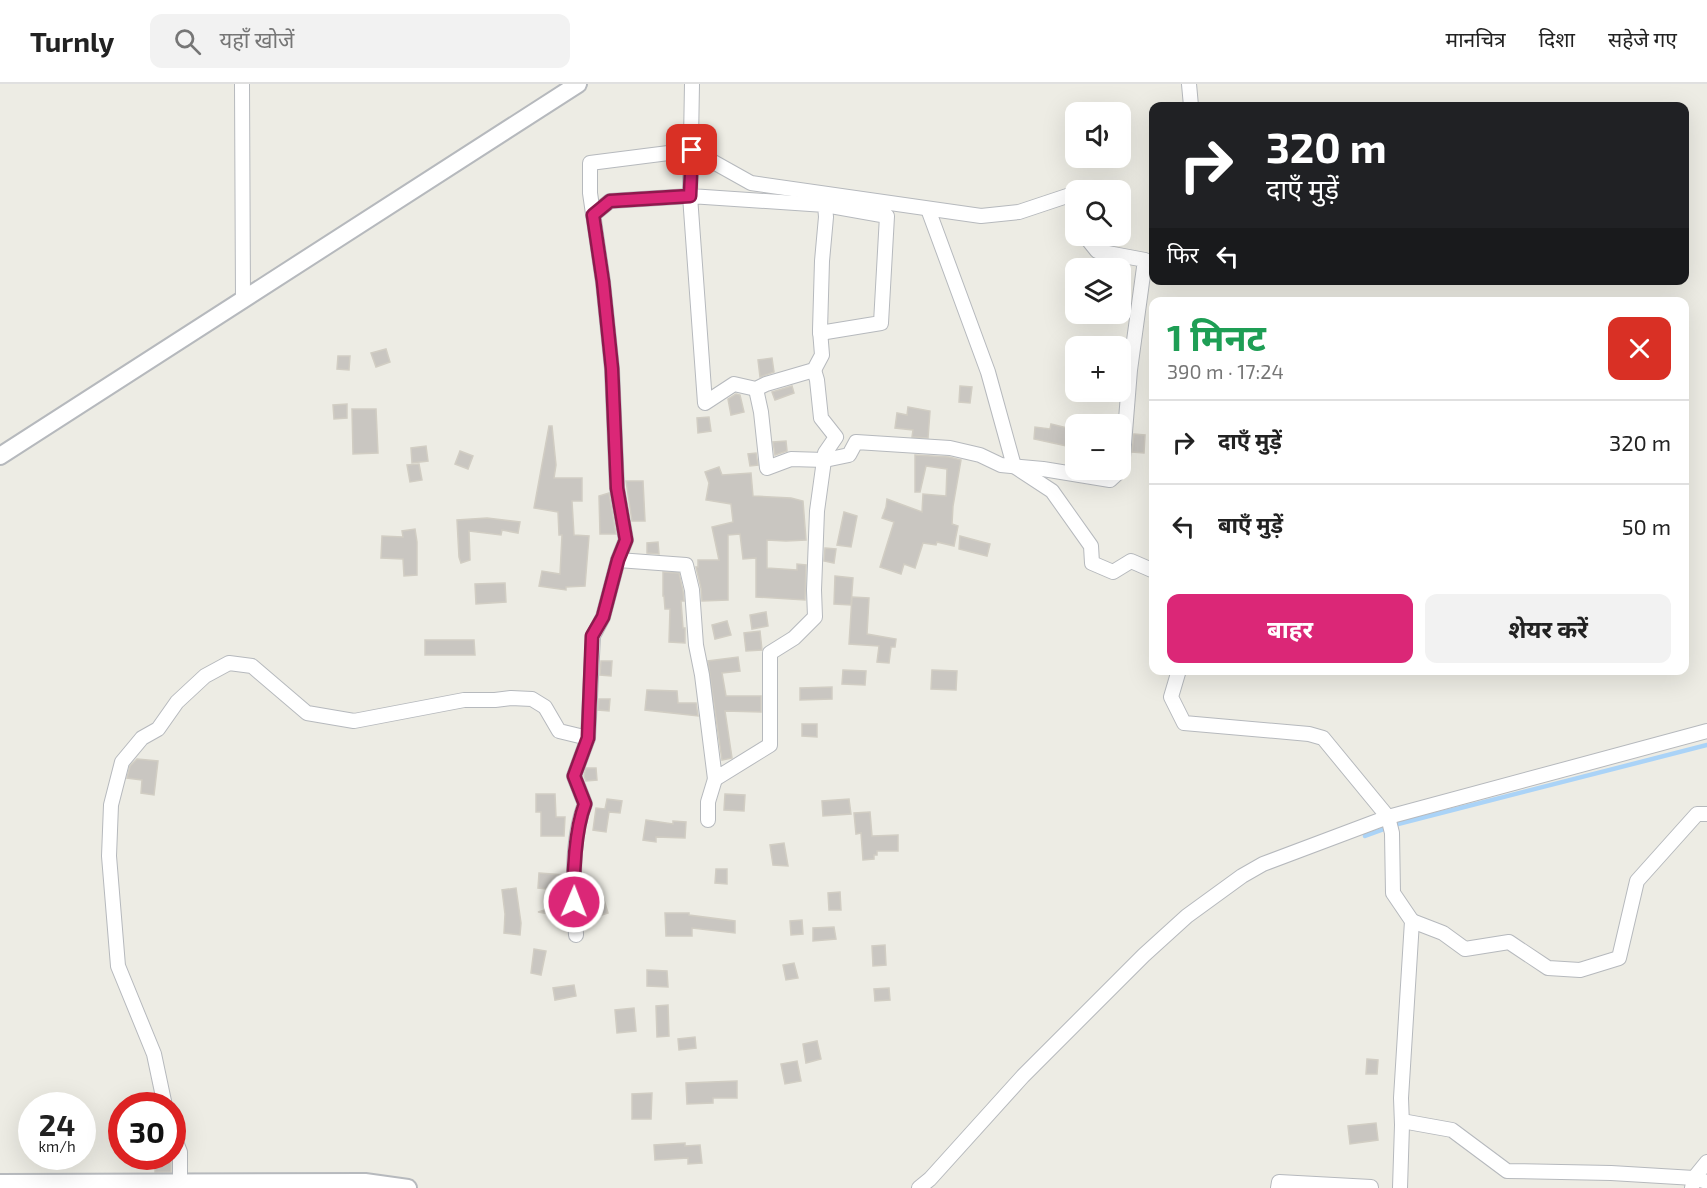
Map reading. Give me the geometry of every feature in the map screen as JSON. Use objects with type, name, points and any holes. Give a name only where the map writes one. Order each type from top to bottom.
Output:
[{"type":"street","points":[[242,84],[243,300]]},
{"type":"street","points":[[692,84],[690,196],[705,404],[734,384],[756,389],[814,370]]},
{"type":"street","points":[[1189,84],[1191,102]]},
{"type":"street","points":[[0,456],[574,85]]},
{"type":"street","points":[[576,935],[573,886],[579,819],[585,804],[574,776],[588,738],[592,636],[603,617],[618,560],[626,540],[617,488],[611,358],[590,193],[590,163],[692,150],[751,183],[981,216],[1019,212],[1065,197]]},
{"type":"street","points":[[593,215],[610,201],[690,196],[825,205],[887,216],[881,323],[820,333]]},
{"type":"street","points":[[715,779],[770,745],[770,653],[794,638],[815,617],[817,511],[825,453],[836,437],[821,418],[814,370],[822,355],[820,333],[825,205]]},
{"type":"street","points":[[928,209],[987,372],[1014,466],[1052,491],[1091,546],[1092,563],[1113,572],[1131,561],[1149,569]]},
{"type":"street","points":[[756,389],[767,468],[791,459],[825,460],[849,455],[856,442],[950,447],[980,455],[1001,465],[1110,480],[1122,469],[1130,370],[1149,259],[1096,251],[1092,246]]},
{"type":"street","points":[[618,560],[686,565],[692,590],[696,645],[715,779],[708,802],[708,820]]},
{"type":"street","points":[[162,1092],[154,1054],[117,966],[109,856],[111,805],[122,762],[142,738],[158,729],[177,702],[205,676],[229,663],[252,666],[307,713],[354,721],[464,700],[532,699],[545,707],[559,731],[588,738]]},
{"type":"street","points":[[1178,675],[1172,697],[1184,723],[1309,734],[1323,738],[1390,823],[1393,893],[1412,921],[1443,933],[1465,949],[1509,942],[1548,968],[1580,970],[1619,958],[1637,881],[1696,814],[1707,814]]},
{"type":"street","points":[[919,1188],[930,1179],[1023,1076],[1144,955],[1186,916],[1263,864],[1390,823],[1707,730]]},
{"type":"street","points":[[1400,1188],[1401,1098],[1412,921]]},
{"type":"street","points":[[1402,1121],[1452,1130],[1507,1171],[1611,1173],[1698,1183],[1707,1162]]},
{"type":"street","points":[[180,1170],[180,1183]]},
{"type":"street","points":[[0,1183],[365,1182],[408,1188]]},
{"type":"street","points":[[1278,1188],[1279,1182],[1371,1186],[1371,1188]]},
{"type":"building","points":[[386,349],[390,362],[376,367],[371,353]]},
{"type":"building","points":[[338,356],[350,356],[349,370],[337,369]]},
{"type":"building","points":[[772,358],[774,372],[760,377],[758,360]]},
{"type":"building","points":[[792,386],[794,393],[775,400],[772,392]]},
{"type":"building","points":[[960,386],[972,387],[970,403],[959,402]]},
{"type":"building","points":[[736,394],[740,395],[744,412],[731,415],[728,399]]},
{"type":"building","points":[[347,404],[347,418],[334,419],[333,405]]},
{"type":"building","points":[[908,407],[930,411],[928,438],[912,437],[913,430],[895,428],[897,413],[907,415]]},
{"type":"building","points":[[352,409],[376,409],[378,453],[353,454]]},
{"type":"building","points":[[709,417],[711,431],[698,433],[697,418]]},
{"type":"building","points":[[1051,424],[1065,427],[1065,446],[1034,439],[1035,427],[1050,429]]},
{"type":"building","points":[[549,426],[552,426],[556,465],[554,478],[582,478],[582,501],[572,501],[574,535],[589,536],[585,586],[566,587],[566,590],[539,586],[542,571],[560,574],[562,535],[559,535],[558,512],[534,508]]},
{"type":"building","points":[[1134,434],[1145,435],[1144,453],[1132,452]]},
{"type":"building","points":[[786,441],[787,451],[775,455],[773,442]]},
{"type":"building","points":[[426,446],[428,461],[412,463],[411,448]]},
{"type":"building","points":[[460,451],[473,456],[468,469],[455,464]]},
{"type":"building","points":[[756,453],[758,465],[750,466],[748,454]]},
{"type":"building","points":[[915,455],[961,460],[952,524],[958,526],[954,546],[937,542],[936,545],[923,543],[915,568],[904,564],[901,574],[880,567],[894,522],[882,518],[887,499],[922,512],[923,494],[946,496],[947,469],[926,466],[920,492],[915,492]]},
{"type":"building","points":[[419,464],[422,480],[410,482],[407,465]]},
{"type":"building","points":[[719,467],[722,475],[751,473],[753,496],[803,501],[806,540],[767,540],[767,568],[797,570],[797,564],[806,565],[805,600],[756,597],[756,558],[743,559],[740,534],[728,535],[728,600],[702,601],[696,567],[698,567],[698,560],[719,560],[712,527],[733,522],[731,504],[706,500],[709,483],[705,472]]},
{"type":"building","points":[[626,481],[643,481],[645,521],[632,521]]},
{"type":"building","points":[[609,493],[616,534],[600,534],[599,496]]},
{"type":"building","points":[[844,512],[857,516],[851,547],[837,545]]},
{"type":"building","points":[[487,518],[520,522],[518,533],[502,530],[501,535],[469,531],[470,560],[461,563],[457,520]]},
{"type":"building","points":[[415,529],[417,575],[404,576],[403,559],[381,558],[382,536],[403,537],[402,531]]},
{"type":"building","points":[[960,536],[990,544],[987,556],[959,549]]},
{"type":"building","points":[[658,542],[659,554],[647,553],[647,543]]},
{"type":"building","points":[[825,548],[836,549],[834,563],[824,561]]},
{"type":"building","points":[[663,572],[679,573],[684,601],[681,601],[685,643],[669,642],[670,609],[665,609]]},
{"type":"building","points":[[835,576],[853,578],[851,605],[834,604]]},
{"type":"building","points":[[505,583],[506,602],[476,604],[475,584]]},
{"type":"building","points":[[852,597],[869,598],[867,634],[896,639],[895,647],[891,647],[889,663],[877,662],[879,646],[849,644]]},
{"type":"building","points":[[766,612],[768,626],[752,629],[750,615]]},
{"type":"building","points":[[727,621],[731,635],[715,639],[712,625]]},
{"type":"building","points":[[760,631],[762,650],[746,651],[744,633]]},
{"type":"building","points":[[425,640],[474,640],[475,655],[425,655]]},
{"type":"building","points":[[738,657],[740,671],[722,673],[726,696],[761,696],[761,712],[725,711],[732,758],[722,760],[708,661]]},
{"type":"building","points":[[601,661],[612,661],[611,676],[600,675]]},
{"type":"building","points":[[843,670],[866,671],[865,685],[842,684]]},
{"type":"building","points":[[932,670],[957,671],[956,690],[931,689]]},
{"type":"building","points":[[832,687],[832,699],[800,700],[800,688]]},
{"type":"building","points":[[647,690],[677,691],[678,703],[696,703],[698,716],[645,710]]},
{"type":"building","points":[[599,699],[610,699],[609,711],[598,710]]},
{"type":"building","points":[[802,724],[817,724],[817,737],[802,736]]},
{"type":"building","points":[[137,759],[158,761],[154,795],[141,793],[142,780],[127,778],[130,766]]},
{"type":"building","points":[[586,768],[596,768],[597,780],[586,781],[584,776]]},
{"type":"building","points":[[536,794],[555,794],[556,817],[565,817],[564,836],[541,836],[541,812],[536,812]]},
{"type":"building","points":[[725,794],[745,795],[744,811],[724,810]]},
{"type":"building","points":[[607,799],[622,801],[620,813],[609,812],[606,832],[593,830],[596,808],[605,809]]},
{"type":"building","points":[[849,799],[851,814],[823,816],[822,801]]},
{"type":"building","points":[[870,812],[872,836],[898,835],[898,851],[877,851],[874,859],[863,860],[861,833],[856,834],[854,813]]},
{"type":"building","points":[[646,820],[673,824],[673,821],[686,822],[685,838],[656,837],[656,842],[643,840]]},
{"type":"building","points":[[784,843],[788,866],[773,865],[770,845]]},
{"type":"building","points":[[716,869],[727,869],[727,884],[715,883]]},
{"type":"building","points":[[539,873],[565,875],[565,891],[538,888]]},
{"type":"building","points":[[516,888],[521,923],[520,935],[504,933],[505,914],[502,890]]},
{"type":"building","points":[[840,892],[841,910],[829,910],[828,893]]},
{"type":"building","points":[[602,893],[608,913],[586,920],[583,899]]},
{"type":"building","points":[[565,904],[566,917],[538,912]]},
{"type":"building","points":[[665,913],[689,913],[689,915],[735,921],[735,933],[692,928],[692,936],[666,936]]},
{"type":"building","points":[[802,920],[803,934],[791,935],[790,921]]},
{"type":"building","points":[[834,927],[836,939],[813,941],[813,928]]},
{"type":"building","points":[[885,945],[886,965],[873,966],[872,946]]},
{"type":"building","points":[[534,949],[546,951],[541,975],[531,973]]},
{"type":"building","points":[[794,963],[798,978],[786,980],[783,965]]},
{"type":"building","points":[[647,970],[667,971],[668,987],[647,986]]},
{"type":"building","points":[[574,985],[576,996],[555,1000],[553,988]]},
{"type":"building","points":[[889,988],[890,1000],[875,1001],[874,989]]},
{"type":"building","points":[[668,1005],[669,1036],[657,1037],[656,1006]]},
{"type":"building","points":[[634,1008],[636,1031],[617,1033],[615,1010]]},
{"type":"building","points":[[695,1037],[696,1048],[679,1050],[678,1039]]},
{"type":"building","points":[[817,1041],[821,1059],[806,1063],[803,1044]]},
{"type":"building","points":[[1367,1059],[1378,1060],[1377,1074],[1366,1074]]},
{"type":"building","points":[[797,1061],[801,1081],[785,1084],[781,1064]]},
{"type":"building","points":[[737,1081],[737,1098],[713,1098],[713,1103],[687,1104],[686,1083]]},
{"type":"building","points":[[652,1093],[651,1119],[632,1119],[632,1094]]},
{"type":"building","points":[[1376,1123],[1378,1140],[1350,1144],[1348,1126]]},
{"type":"building","points":[[685,1143],[685,1146],[700,1145],[702,1163],[688,1164],[688,1158],[655,1160],[654,1145]]},
{"type":"building","points":[[155,1170],[171,1170],[171,1172],[155,1172]]},
{"type":"waterway","points":[[1365,836],[1398,824],[1707,745]]},
{"type":"route","points":[[574,902],[573,886],[579,819],[585,804],[574,776],[588,738],[592,636],[603,617],[618,560],[626,540],[617,488],[612,369],[593,215],[610,201],[690,196],[692,150]]}]
